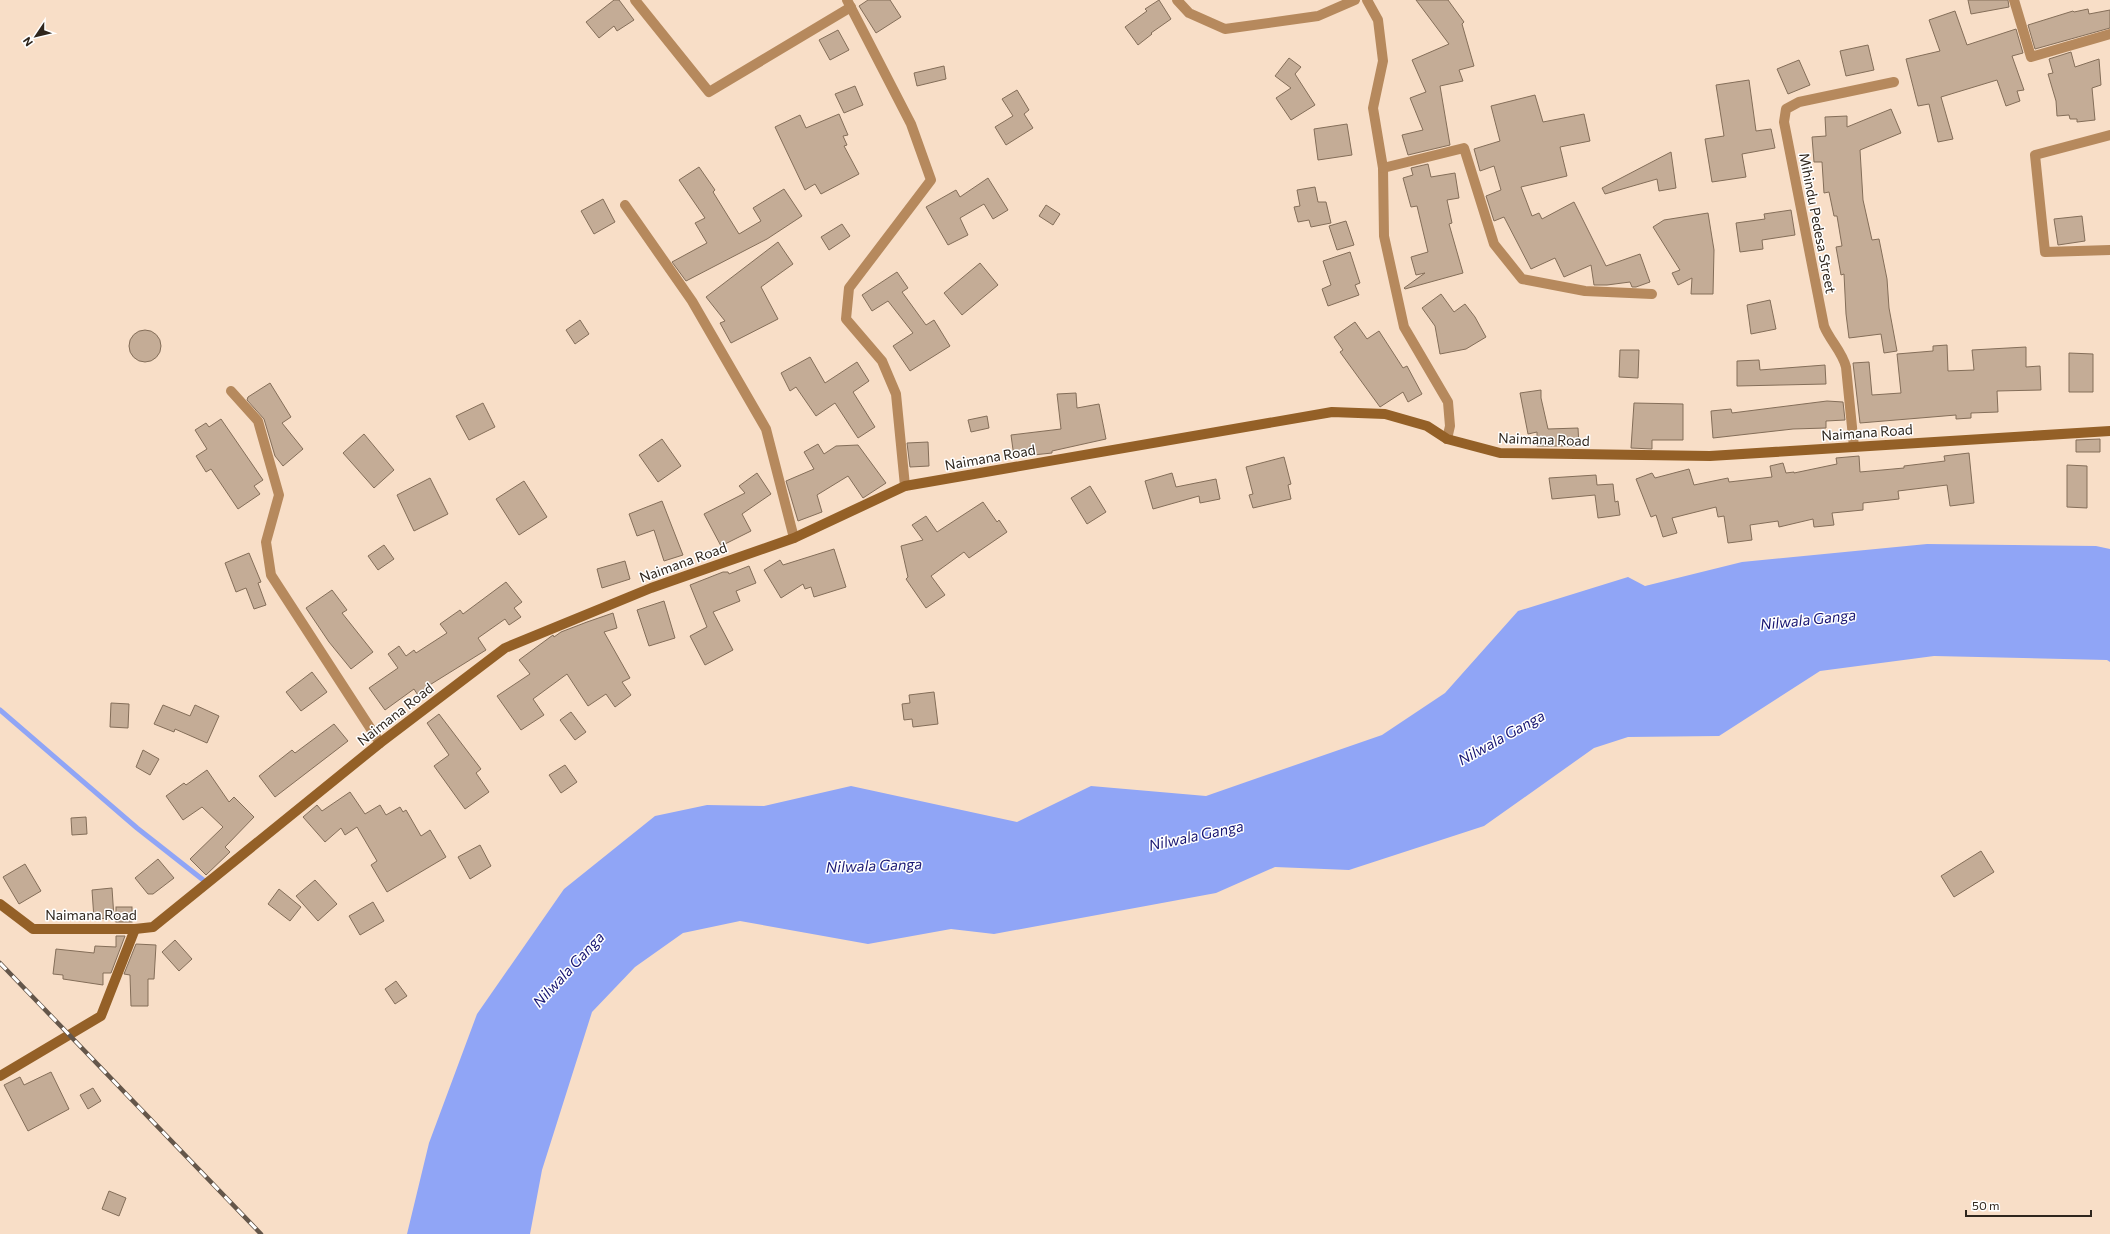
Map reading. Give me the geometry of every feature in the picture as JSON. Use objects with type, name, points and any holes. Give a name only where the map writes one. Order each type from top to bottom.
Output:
[{"type":"street","points":[[635,0],[709,92],[849,3],[911,124],[932,180],[849,288],[846,319],[882,361],[896,394],[905,486]]},
{"type":"street","points":[[1177,0],[1189,13],[1225,30],[1318,16],[1355,0]]},
{"type":"street","points":[[1367,0],[1378,20],[1383,61],[1372,108],[1383,168],[1384,236],[1404,327],[1448,402],[1450,426],[1447,439]]},
{"type":"street","points":[[2014,0],[2031,57],[2110,34]]},
{"type":"street","name":"Mihindu Pedesa Street","points":[[1854,447],[1846,367],[1843,356],[1829,337],[1824,326],[1784,122],[1786,109],[1799,102],[1894,82]]},
{"type":"street","points":[[2110,135],[2035,155],[2045,252],[2110,250]]},
{"type":"street","points":[[1383,168],[1464,148],[1494,244],[1522,279],[1584,290],[1652,294]]},
{"type":"street","points":[[625,205],[692,301],[766,429],[794,538]]},
{"type":"street","points":[[231,391],[258,422],[279,495],[266,542],[271,575],[380,743]]},
{"type":"street","name":"Naimana Road","points":[[0,904],[33,929],[135,929],[153,927],[380,743],[505,648],[651,588],[794,538],[905,486],[1332,412],[1385,414],[1427,426],[1447,439],[1500,453],[1710,456],[2110,431]]},
{"type":"street","points":[[0,1076],[101,1016],[135,929]]},
{"type":"water","name":"Nilwala Ganga","points":[[1927,544],[2096,546],[2110,549],[2110,662],[2107,660],[1934,656],[1820,671],[1719,736],[1628,737],[1594,748],[1484,826],[1349,870],[1275,867],[1216,893],[994,934],[951,929],[868,944],[740,921],[683,933],[635,967],[592,1012],[542,1170],[530,1234],[407,1234],[429,1143],[477,1014],[564,889],[655,816],[707,805],[764,806],[851,786],[1017,822],[1091,786],[1206,796],[1382,735],[1445,693],[1518,611],[1628,577],[1645,586],[1742,562]]},
{"type":"building","points":[[614,0],[619,0],[634,20],[617,31],[614,26],[599,38],[586,22]]},
{"type":"building","points":[[868,0],[890,0],[901,17],[876,33],[859,6]]},
{"type":"building","points":[[1159,0],[1171,19],[1151,33],[1152,34],[1138,45],[1125,27],[1147,11],[1145,9]]},
{"type":"building","points":[[1416,0],[1448,0],[1464,22],[1462,24],[1474,66],[1459,70],[1463,81],[1440,86],[1450,145],[1408,155],[1402,135],[1423,130],[1410,98],[1426,92],[1412,60],[1449,44]]},
{"type":"building","points":[[1968,0],[2008,0],[2009,7],[1971,14]]},
{"type":"building","points":[[2088,9],[2089,14],[2110,10],[2110,28],[2035,49],[2028,25],[2073,11]]},
{"type":"building","points":[[1955,11],[1967,45],[2016,29],[2023,53],[2012,56],[2024,90],[2017,91],[2020,101],[2006,106],[1997,80],[1941,97],[1953,139],[1938,142],[1929,104],[1918,106],[1906,59],[1940,51],[1929,20]]},
{"type":"building","points":[[838,30],[849,50],[830,60],[819,40]]},
{"type":"building","points":[[1868,45],[1874,70],[1846,76],[1840,51]]},
{"type":"building","points":[[2071,52],[2075,67],[2099,59],[2101,85],[2092,88],[2095,120],[2077,122],[2077,119],[2070,119],[2069,115],[2057,116],[2056,101],[2048,74],[2053,73],[2049,59]]},
{"type":"building","points":[[1289,58],[1301,67],[1295,74],[1315,105],[1291,120],[1276,98],[1291,88],[1275,76]]},
{"type":"building","points":[[1799,60],[1810,85],[1788,94],[1777,69]]},
{"type":"building","points":[[944,66],[946,79],[917,86],[914,73]]},
{"type":"building","points":[[1749,80],[1756,131],[1771,129],[1775,148],[1742,154],[1746,177],[1712,182],[1705,139],[1724,136],[1716,85]]},
{"type":"building","points":[[855,86],[863,105],[844,113],[835,94]]},
{"type":"building","points":[[1017,90],[1029,110],[1024,114],[1033,128],[1006,145],[995,127],[1013,116],[1002,99]]},
{"type":"building","points":[[1535,95],[1543,122],[1584,114],[1590,141],[1560,147],[1567,176],[1521,187],[1532,216],[1539,213],[1542,219],[1574,202],[1606,266],[1640,254],[1650,282],[1636,287],[1632,287],[1630,282],[1594,285],[1591,265],[1564,277],[1555,258],[1531,269],[1504,217],[1494,221],[1486,196],[1501,190],[1494,166],[1480,171],[1474,149],[1500,141],[1491,106]]},
{"type":"building","points":[[1891,109],[1901,133],[1860,150],[1863,200],[1872,240],[1879,239],[1887,279],[1889,308],[1897,351],[1884,353],[1881,334],[1849,338],[1844,274],[1841,275],[1836,247],[1842,246],[1837,216],[1834,216],[1829,192],[1824,193],[1822,162],[1814,162],[1812,137],[1826,136],[1825,117],[1847,116],[1847,127]]},
{"type":"building","points":[[839,114],[848,135],[843,136],[847,145],[844,146],[859,174],[821,194],[815,184],[805,190],[775,127],[800,115],[806,128]]},
{"type":"building","points":[[1347,124],[1352,155],[1318,160],[1314,129]]},
{"type":"building","points":[[1671,152],[1676,188],[1659,191],[1657,179],[1605,194],[1602,188]]},
{"type":"building","points":[[1428,164],[1431,177],[1455,173],[1459,198],[1447,200],[1452,223],[1449,224],[1463,273],[1405,289],[1404,288],[1425,273],[1416,275],[1411,257],[1428,252],[1417,206],[1411,207],[1403,178],[1413,175],[1411,168]]},
{"type":"building","points":[[699,167],[715,190],[713,192],[739,234],[761,221],[753,208],[784,189],[802,216],[767,239],[686,281],[672,262],[707,243],[695,223],[705,218],[679,180]]},
{"type":"building","points":[[988,178],[1008,210],[993,219],[984,204],[960,218],[968,235],[948,245],[926,207],[956,190],[960,197]]},
{"type":"building","points":[[1315,187],[1318,202],[1326,202],[1331,223],[1311,227],[1309,220],[1298,222],[1294,207],[1300,206],[1297,190]]},
{"type":"building","points":[[603,199],[615,222],[594,234],[581,211]]},
{"type":"building","points":[[1046,205],[1060,214],[1053,225],[1039,216]]},
{"type":"building","points":[[1791,210],[1795,235],[1762,240],[1763,249],[1740,252],[1736,223],[1765,219],[1764,214]]},
{"type":"building","points":[[1708,213],[1714,250],[1713,294],[1691,294],[1692,278],[1678,285],[1672,273],[1680,270],[1653,227],[1664,220]]},
{"type":"building","points":[[2082,216],[2085,241],[2058,245],[2054,219]]},
{"type":"building","points":[[1346,221],[1354,245],[1337,250],[1329,226]]},
{"type":"building","points":[[842,224],[850,236],[829,250],[821,237]]},
{"type":"building","points":[[778,242],[793,264],[761,287],[778,319],[731,343],[720,323],[725,321],[706,297]]},
{"type":"building","points":[[1350,252],[1360,283],[1355,285],[1359,295],[1328,306],[1322,289],[1331,285],[1323,261]]},
{"type":"building","points":[[980,263],[998,285],[962,315],[944,293]]},
{"type":"building","points":[[897,272],[908,288],[902,292],[926,325],[934,320],[950,346],[910,371],[893,346],[913,333],[888,301],[872,311],[862,295]]},
{"type":"building","points":[[1441,294],[1454,312],[1465,304],[1475,317],[1486,337],[1466,349],[1440,354],[1435,326],[1422,308]]},
{"type":"building","points":[[1770,300],[1776,329],[1751,334],[1747,305]]},
{"type":"building","points":[[580,320],[589,334],[575,344],[566,330]]},
{"type":"building","points":[[1355,322],[1367,339],[1379,331],[1403,368],[1407,366],[1422,394],[1408,402],[1403,392],[1380,407],[1340,352],[1343,350],[1334,337]]},
{"type":"building","points":[[145,330],[156,335],[161,346],[156,357],[145,362],[134,357],[129,346],[134,335]]},
{"type":"building","points":[[1947,345],[1948,371],[1974,370],[1972,350],[2026,347],[2026,367],[2040,366],[2041,390],[1997,391],[1998,412],[1971,413],[1971,418],[1956,419],[1956,415],[1860,423],[1853,363],[1869,362],[1872,395],[1901,393],[1897,354],[1933,351],[1933,346]]},
{"type":"building","points":[[1620,350],[1639,350],[1638,378],[1619,377]]},
{"type":"building","points":[[2069,353],[2093,354],[2093,392],[2069,392]]},
{"type":"building","points":[[810,357],[825,383],[857,362],[869,381],[853,392],[875,427],[858,438],[835,403],[816,416],[796,387],[790,391],[781,373]]},
{"type":"building","points":[[1759,360],[1760,370],[1825,365],[1826,384],[1737,386],[1737,361]]},
{"type":"building","points":[[270,383],[291,417],[282,423],[303,449],[283,466],[275,456],[264,419],[247,400],[248,397]]},
{"type":"building","points":[[1541,390],[1541,398],[1548,429],[1578,428],[1579,446],[1537,446],[1537,432],[1528,434],[1520,393]]},
{"type":"building","points":[[1076,393],[1077,408],[1099,404],[1106,439],[1052,451],[1052,453],[1014,457],[1011,435],[1061,429],[1057,394]]},
{"type":"building","points":[[1827,401],[1843,402],[1845,420],[1826,421],[1826,428],[1793,429],[1713,438],[1711,411],[1731,409],[1732,413]]},
{"type":"building","points":[[483,403],[495,427],[469,440],[456,416]]},
{"type":"building","points":[[1634,403],[1683,404],[1683,440],[1652,440],[1652,449],[1631,448]]},
{"type":"building","points":[[987,416],[989,428],[971,432],[968,420]]},
{"type":"building","points":[[221,419],[263,480],[254,486],[260,494],[238,509],[211,469],[206,472],[196,456],[207,449],[195,430],[206,423],[209,427]]},
{"type":"building","points":[[364,434],[394,470],[374,488],[343,453]]},
{"type":"building","points":[[662,439],[681,466],[658,482],[639,455]]},
{"type":"building","points":[[2100,439],[2100,452],[2076,452],[2076,440]]},
{"type":"building","points":[[928,442],[929,466],[910,467],[907,443]]},
{"type":"building","points":[[818,444],[824,454],[836,446],[858,445],[886,483],[863,498],[848,476],[817,495],[822,512],[798,521],[786,481],[814,469],[804,452]]},
{"type":"building","points":[[1969,453],[1974,503],[1950,506],[1947,485],[1898,491],[1899,499],[1863,503],[1863,510],[1832,513],[1834,525],[1814,527],[1813,519],[1779,527],[1778,521],[1750,525],[1752,540],[1728,543],[1724,516],[1718,517],[1716,507],[1672,518],[1677,533],[1663,537],[1656,515],[1651,517],[1636,479],[1652,473],[1655,478],[1689,469],[1694,485],[1728,478],[1729,482],[1772,477],[1770,466],[1783,463],[1786,473],[1794,473],[1837,464],[1836,458],[1859,456],[1860,472],[1904,468],[1904,466],[1945,461],[1944,456]]},
{"type":"building","points":[[1284,457],[1291,484],[1288,485],[1291,499],[1253,508],[1249,495],[1253,494],[1246,467]]},
{"type":"building","points":[[2067,465],[2087,466],[2087,508],[2067,507]]},
{"type":"building","points":[[757,473],[771,494],[742,514],[751,531],[721,546],[704,514],[745,493],[739,486]]},
{"type":"building","points":[[1172,473],[1176,487],[1216,479],[1220,499],[1200,503],[1199,496],[1153,509],[1145,481]]},
{"type":"building","points":[[1596,475],[1597,485],[1613,484],[1615,502],[1618,501],[1620,515],[1598,518],[1595,495],[1552,499],[1549,478]]},
{"type":"building","points":[[430,478],[448,514],[414,531],[397,495]]},
{"type":"building","points":[[524,481],[547,517],[519,535],[496,499]]},
{"type":"building","points":[[1090,486],[1106,512],[1087,524],[1071,498]]},
{"type":"building","points":[[662,501],[683,555],[664,561],[654,530],[637,536],[629,514]]},
{"type":"building","points":[[983,502],[997,522],[999,520],[1007,532],[969,558],[964,552],[931,576],[945,595],[926,608],[906,579],[908,577],[901,546],[923,540],[912,525],[926,516],[937,532]]},
{"type":"building","points":[[384,545],[394,559],[378,570],[368,556]]},
{"type":"building","points":[[834,549],[846,587],[814,597],[811,587],[805,589],[803,584],[781,598],[764,570],[780,560],[783,565]]},
{"type":"building","points":[[249,553],[261,582],[258,583],[266,605],[254,609],[246,588],[236,592],[225,563]]},
{"type":"building","points":[[625,561],[630,579],[602,588],[597,569]]},
{"type":"building","points":[[749,566],[756,583],[736,591],[740,601],[713,612],[733,650],[705,665],[690,636],[707,627],[690,585],[723,572],[728,572],[729,574]]},
{"type":"building","points":[[506,582],[522,602],[514,608],[521,617],[509,625],[505,619],[478,638],[486,650],[428,686],[432,691],[421,700],[414,689],[385,710],[369,688],[398,668],[388,654],[399,646],[406,656],[414,650],[416,653],[447,633],[440,624],[460,610],[463,614]]},
{"type":"building","points":[[332,590],[347,610],[342,613],[373,652],[351,669],[329,642],[306,608]]},
{"type":"building","points":[[664,601],[675,638],[649,646],[637,610]]},
{"type":"building","points":[[613,613],[617,628],[604,632],[630,678],[622,682],[631,695],[615,707],[606,694],[588,706],[567,674],[533,699],[544,715],[521,730],[497,696],[530,674],[519,660],[553,635],[554,637],[561,632]]},
{"type":"building","points":[[312,672],[327,692],[301,711],[286,692]]},
{"type":"building","points":[[934,692],[938,724],[913,727],[912,719],[904,720],[902,704],[910,703],[909,695]]},
{"type":"building","points":[[111,703],[129,704],[128,728],[110,727]]},
{"type":"building","points":[[163,705],[190,716],[195,705],[219,716],[207,743],[175,729],[174,732],[154,724]]},
{"type":"building","points":[[571,712],[586,732],[575,740],[560,720]]},
{"type":"building","points":[[439,714],[481,769],[476,773],[489,792],[465,809],[434,766],[449,755],[427,723]]},
{"type":"building","points":[[334,724],[348,741],[275,797],[259,776],[292,750],[295,753]]},
{"type":"building","points":[[143,750],[159,759],[150,775],[136,767]]},
{"type":"building","points":[[565,765],[577,782],[561,793],[549,775]]},
{"type":"building","points":[[207,770],[229,802],[234,797],[254,817],[225,847],[230,852],[206,875],[190,859],[223,827],[202,807],[183,820],[166,796],[184,783],[186,785]]},
{"type":"building","points":[[350,792],[365,814],[380,805],[386,815],[400,807],[403,812],[406,810],[421,836],[430,830],[446,857],[387,892],[371,865],[377,861],[357,827],[345,835],[341,828],[325,842],[303,817],[317,805],[322,811]]},
{"type":"building","points":[[86,817],[87,834],[72,835],[71,818]]},
{"type":"building","points":[[480,845],[491,866],[470,879],[458,857]]},
{"type":"building","points":[[1981,851],[1994,872],[1954,897],[1941,876]]},
{"type":"building","points":[[158,859],[174,878],[153,894],[148,894],[135,878]]},
{"type":"building","points":[[25,864],[41,891],[19,904],[3,877]]},
{"type":"building","points":[[315,880],[337,904],[318,921],[296,896]]},
{"type":"building","points":[[112,888],[114,918],[94,919],[92,890]]},
{"type":"building","points":[[279,889],[301,907],[290,921],[268,904]]},
{"type":"building","points":[[373,902],[384,921],[360,935],[349,916]]},
{"type":"building","points":[[116,907],[132,907],[132,922],[116,922]]},
{"type":"building","points":[[116,936],[125,936],[111,973],[103,973],[103,985],[63,979],[63,975],[53,974],[56,949],[94,953],[95,946],[116,947]]},
{"type":"building","points":[[175,940],[192,959],[179,971],[162,952]]},
{"type":"building","points":[[136,944],[156,945],[154,979],[148,979],[148,1006],[131,1006],[130,975],[124,974]]},
{"type":"building","points":[[396,981],[407,996],[395,1004],[385,989]]},
{"type":"building","points":[[51,1072],[69,1109],[28,1131],[4,1085],[20,1077],[24,1085]]},
{"type":"building","points":[[93,1088],[101,1101],[88,1109],[80,1095]]},
{"type":"building","points":[[109,1191],[126,1198],[119,1216],[102,1209]]},
{"type":"waterway","points":[[0,710],[137,828],[207,883]]},
{"type":"railway","points":[[0,963],[261,1234]]}]
